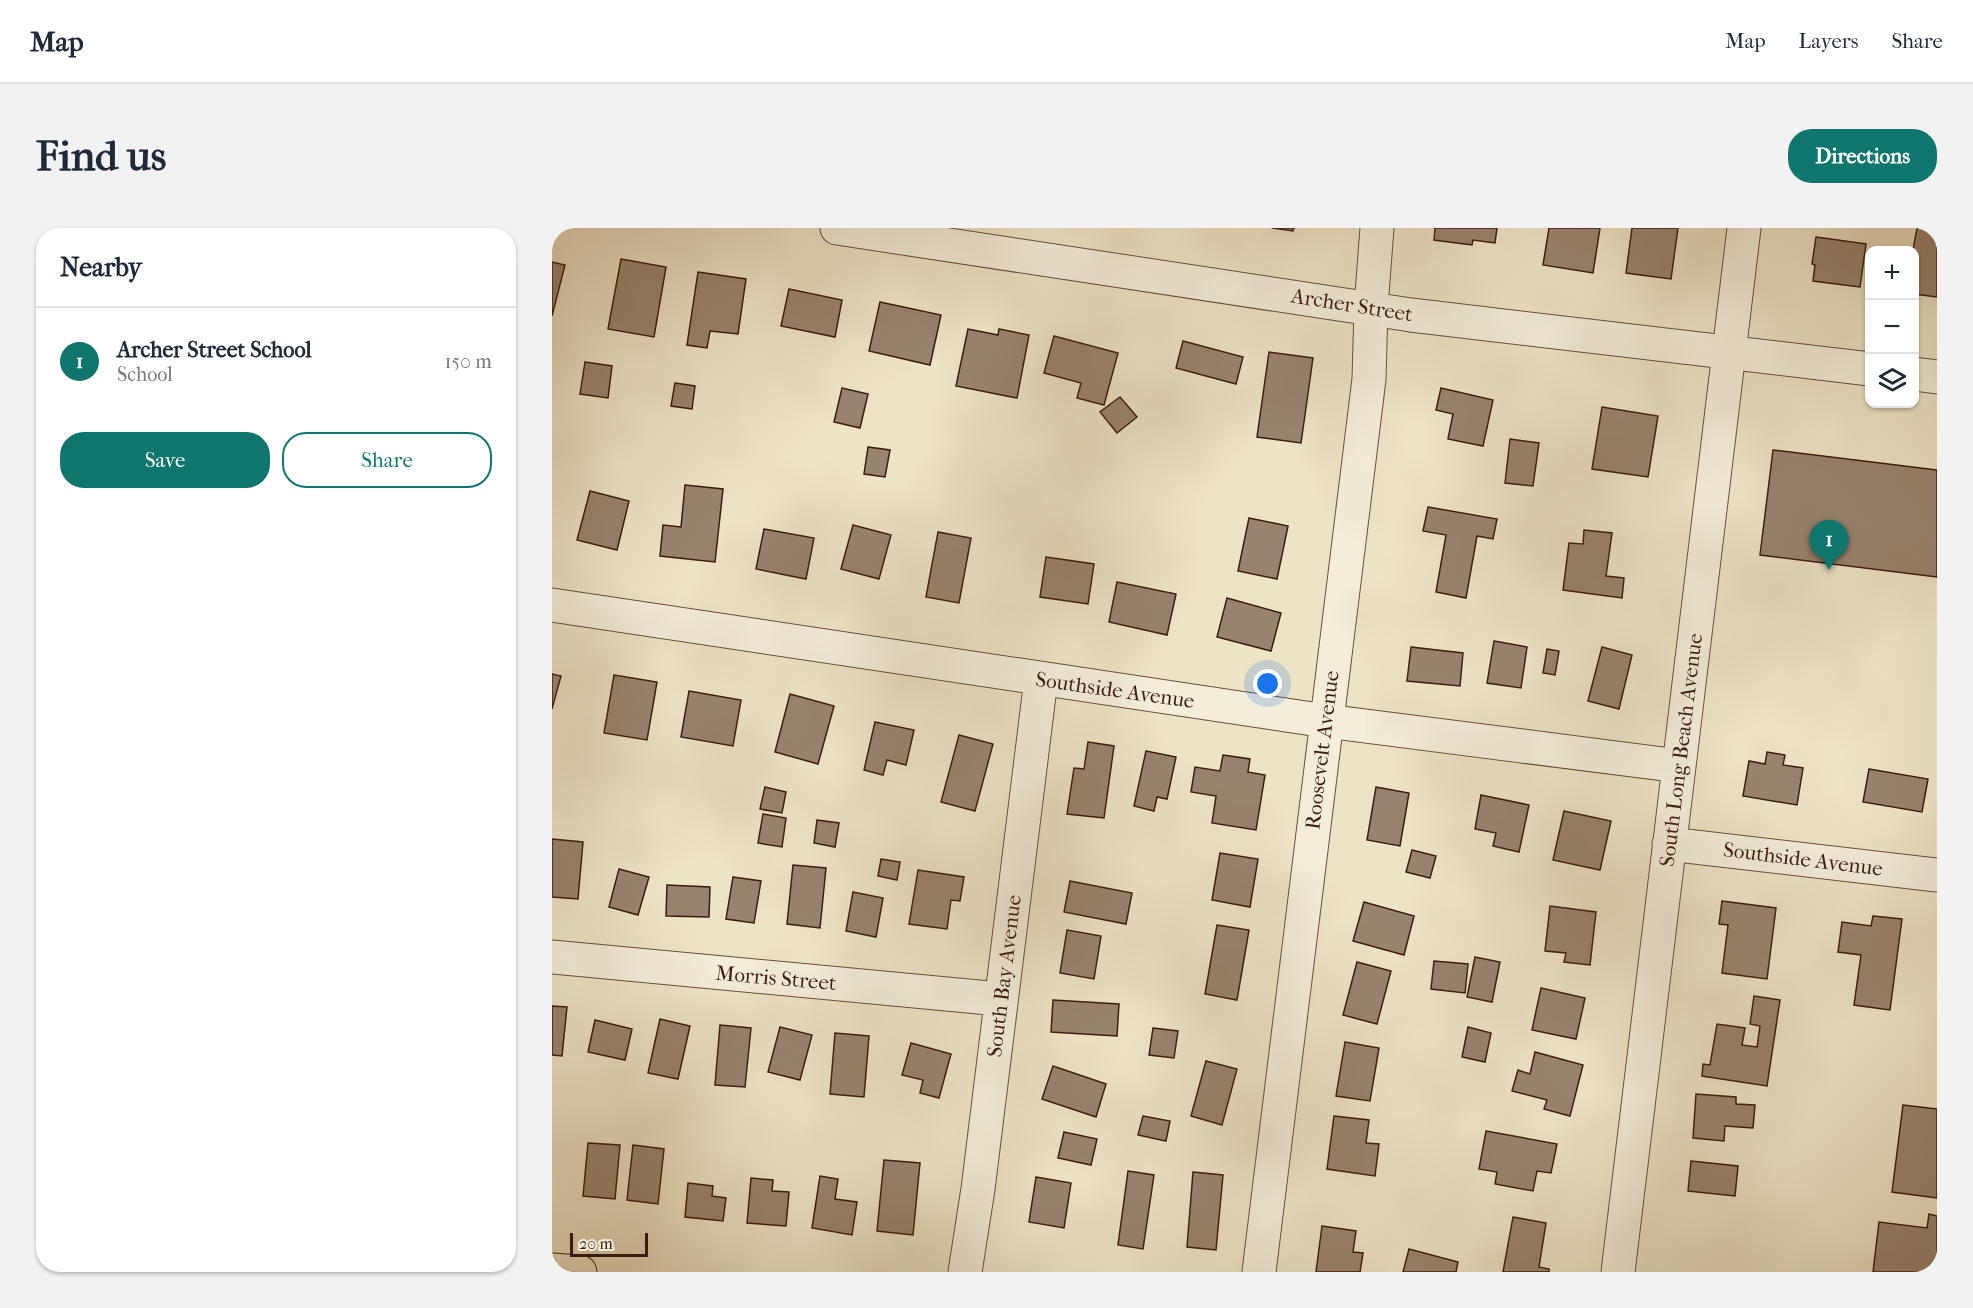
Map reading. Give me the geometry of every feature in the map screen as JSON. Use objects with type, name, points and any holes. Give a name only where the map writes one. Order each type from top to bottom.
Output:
[{"type":"main road","points":[[552,1270],[580,1272]]},
{"type":"street","name":"Archer Street","points":[[837,228],[1411,315],[1865,369]]},
{"type":"street","name":"Roosevelt Avenue","points":[[1259,1272],[1369,379],[1377,228]]},
{"type":"street","name":"South Long Beach Avenue","points":[[1618,1272],[1744,228]]},
{"type":"street","points":[[1919,375],[1937,377]]},
{"type":"street","name":"Southside Avenue","points":[[552,605],[1326,721],[1679,766]]},
{"type":"street","name":"South Bay Avenue","points":[[966,1272],[1041,679]]},
{"type":"street","name":"Southside Avenue","points":[[1669,844],[1937,875]]},
{"type":"street","name":"Morris Street","points":[[552,957],[1000,999]]},
{"type":"building","points":[[1272,228],[1294,228],[1293,231]]},
{"type":"building","points":[[1435,228],[1497,228],[1495,243],[1473,240],[1472,245],[1434,240]]},
{"type":"building","points":[[1549,228],[1600,228],[1593,273],[1543,265]]},
{"type":"building","points":[[1632,228],[1678,228],[1671,279],[1626,273]]},
{"type":"building","points":[[1917,228],[1936,228],[1937,297],[1919,295],[1919,246],[1914,246]]},
{"type":"building","points":[[1816,237],[1866,244],[1860,287],[1813,281],[1815,265],[1812,264]]},
{"type":"building","points":[[621,259],[666,267],[654,337],[608,329]]},
{"type":"building","points":[[552,262],[565,265],[552,316]]},
{"type":"building","points":[[698,272],[746,279],[738,334],[710,331],[707,348],[687,345]]},
{"type":"building","points":[[789,289],[842,300],[835,337],[781,326]]},
{"type":"building","points":[[880,302],[941,315],[930,365],[869,351]]},
{"type":"building","points":[[968,329],[998,335],[999,329],[1029,335],[1017,398],[956,386]]},
{"type":"building","points":[[1054,336],[1118,353],[1104,405],[1077,398],[1081,383],[1044,373]]},
{"type":"building","points":[[1183,341],[1243,357],[1236,384],[1176,368]]},
{"type":"building","points":[[1269,352],[1313,358],[1301,443],[1257,437]]},
{"type":"building","points":[[585,362],[612,366],[608,398],[580,394]]},
{"type":"building","points":[[675,383],[695,386],[692,409],[671,406]]},
{"type":"building","points":[[842,388],[868,394],[860,428],[834,422]]},
{"type":"building","points":[[1441,388],[1493,400],[1483,446],[1448,439],[1453,414],[1436,410]]},
{"type":"building","points":[[1120,397],[1137,417],[1117,433],[1100,412]]},
{"type":"building","points":[[1602,407],[1658,416],[1648,477],[1592,469]]},
{"type":"building","points":[[1510,439],[1539,443],[1533,486],[1505,483]]},
{"type":"building","points":[[868,447],[890,450],[885,477],[864,474]]},
{"type":"building","points":[[1773,450],[1937,470],[1937,577],[1760,555]]},
{"type":"building","points":[[685,485],[723,489],[715,562],[660,556],[663,525],[681,527]]},
{"type":"building","points":[[590,491],[629,501],[617,550],[577,540]]},
{"type":"building","points":[[1428,507],[1497,519],[1493,539],[1477,536],[1466,598],[1436,592],[1446,535],[1423,531]]},
{"type":"building","points":[[1249,518],[1288,526],[1277,579],[1238,571]]},
{"type":"building","points":[[853,525],[891,535],[879,579],[841,569]]},
{"type":"building","points":[[764,529],[814,538],[806,579],[756,569]]},
{"type":"building","points":[[1584,530],[1612,533],[1606,576],[1624,578],[1622,598],[1563,590],[1569,543],[1583,544]]},
{"type":"building","points":[[938,532],[971,538],[959,603],[926,597]]},
{"type":"building","points":[[1046,557],[1094,564],[1088,604],[1040,597]]},
{"type":"building","points":[[1117,582],[1176,594],[1167,635],[1109,622]]},
{"type":"building","points":[[1227,598],[1281,613],[1271,651],[1217,637]]},
{"type":"building","points":[[1494,641],[1527,647],[1521,688],[1487,683]]},
{"type":"building","points":[[1411,647],[1463,653],[1460,686],[1407,681]]},
{"type":"building","points":[[1602,647],[1632,655],[1619,709],[1588,701]]},
{"type":"building","points":[[1547,649],[1559,651],[1555,675],[1543,673]]},
{"type":"building","points":[[552,674],[561,676],[552,709]]},
{"type":"building","points":[[614,675],[657,682],[647,740],[604,733]]},
{"type":"building","points":[[689,691],[741,700],[733,746],[681,737]]},
{"type":"building","points":[[790,694],[834,706],[818,764],[775,752]]},
{"type":"building","points":[[875,722],[914,730],[906,765],[887,760],[883,775],[864,770]]},
{"type":"building","points":[[959,735],[993,744],[975,811],[941,802]]},
{"type":"building","points":[[1088,742],[1114,746],[1104,818],[1067,814],[1074,768],[1084,769]]},
{"type":"building","points":[[1146,751],[1176,757],[1167,799],[1157,797],[1154,811],[1134,806]]},
{"type":"building","points":[[1767,752],[1785,755],[1783,765],[1803,768],[1797,805],[1743,796],[1749,761],[1765,764]]},
{"type":"building","points":[[1223,755],[1250,759],[1248,772],[1265,775],[1256,830],[1212,823],[1216,796],[1191,792],[1195,767],[1220,771]]},
{"type":"building","points":[[1869,769],[1928,779],[1922,812],[1863,802]]},
{"type":"building","points":[[765,787],[786,792],[782,813],[760,809]]},
{"type":"building","points":[[1376,787],[1409,793],[1400,846],[1367,840]]},
{"type":"building","points":[[1481,795],[1529,805],[1519,852],[1493,846],[1496,833],[1475,829]]},
{"type":"building","points":[[1564,811],[1611,821],[1600,870],[1553,860]]},
{"type":"building","points":[[763,814],[786,818],[782,847],[758,843]]},
{"type":"building","points":[[817,820],[839,823],[835,847],[814,843]]},
{"type":"building","points":[[552,839],[583,842],[578,899],[552,897]]},
{"type":"building","points":[[1412,850],[1436,856],[1430,878],[1406,872]]},
{"type":"building","points":[[1220,853],[1258,859],[1250,907],[1212,900]]},
{"type":"building","points":[[881,859],[900,862],[897,880],[878,876]]},
{"type":"building","points":[[793,865],[826,868],[820,928],[787,924]]},
{"type":"building","points":[[619,869],[649,877],[638,915],[609,907]]},
{"type":"building","points":[[918,870],[964,877],[960,901],[951,900],[947,929],[909,924]]},
{"type":"building","points":[[733,877],[761,881],[754,923],[726,919]]},
{"type":"building","points":[[1070,881],[1132,893],[1126,924],[1064,912]]},
{"type":"building","points":[[667,885],[710,887],[709,917],[666,916]]},
{"type":"building","points":[[853,892],[883,898],[876,937],[846,931]]},
{"type":"building","points":[[1722,901],[1776,908],[1767,979],[1722,973],[1728,925],[1719,924]]},
{"type":"building","points":[[1364,902],[1414,916],[1404,955],[1353,941]]},
{"type":"building","points":[[1550,906],[1596,912],[1590,965],[1564,962],[1566,953],[1545,951]]},
{"type":"building","points":[[1873,916],[1902,919],[1890,1010],[1854,1005],[1861,955],[1838,952],[1842,922],[1871,926]]},
{"type":"building","points":[[1217,925],[1249,930],[1237,1000],[1205,994]]},
{"type":"building","points":[[1067,930],[1101,936],[1094,979],[1060,973]]},
{"type":"building","points":[[1475,957],[1500,962],[1492,1002],[1467,997]]},
{"type":"building","points":[[1434,961],[1468,964],[1465,993],[1431,989]]},
{"type":"building","points":[[1357,962],[1391,971],[1377,1024],[1343,1015]]},
{"type":"building","points":[[1541,988],[1585,998],[1576,1039],[1532,1030]]},
{"type":"building","points":[[1754,996],[1780,1000],[1767,1086],[1702,1076],[1703,1064],[1710,1065],[1717,1024],[1745,1028],[1742,1045],[1757,1047],[1760,1026],[1750,1024]]},
{"type":"building","points":[[1053,1000],[1119,1004],[1117,1036],[1051,1032]]},
{"type":"building","points":[[552,1006],[567,1007],[562,1056],[552,1055]]},
{"type":"building","points":[[660,1019],[690,1026],[678,1079],[648,1073]]},
{"type":"building","points":[[595,1020],[632,1029],[625,1060],[588,1052]]},
{"type":"building","points":[[720,1025],[751,1028],[745,1087],[715,1085]]},
{"type":"building","points":[[780,1027],[812,1035],[800,1080],[768,1072]]},
{"type":"building","points":[[1468,1027],[1491,1033],[1485,1062],[1462,1057]]},
{"type":"building","points":[[1153,1028],[1178,1031],[1174,1058],[1149,1055]]},
{"type":"building","points":[[835,1033],[869,1036],[864,1097],[830,1094]]},
{"type":"building","points":[[1345,1042],[1379,1048],[1370,1101],[1336,1096]]},
{"type":"building","points":[[911,1043],[951,1054],[939,1098],[920,1093],[923,1080],[902,1075]]},
{"type":"building","points":[[1535,1052],[1583,1065],[1570,1116],[1544,1109],[1547,1100],[1512,1091],[1518,1070],[1530,1074]]},
{"type":"building","points":[[1206,1061],[1237,1069],[1222,1125],[1191,1116]]},
{"type":"building","points":[[1053,1066],[1106,1084],[1096,1117],[1042,1099]]},
{"type":"building","points":[[1696,1094],[1736,1097],[1736,1104],[1755,1105],[1753,1128],[1725,1126],[1724,1141],[1693,1138]]},
{"type":"building","points":[[1903,1105],[1937,1109],[1937,1198],[1892,1192]]},
{"type":"building","points":[[1143,1116],[1170,1121],[1166,1141],[1138,1135]]},
{"type":"building","points":[[1334,1116],[1369,1120],[1366,1143],[1379,1144],[1375,1176],[1327,1169]]},
{"type":"building","points":[[1486,1131],[1557,1144],[1551,1173],[1537,1171],[1533,1191],[1495,1184],[1497,1172],[1479,1169]]},
{"type":"building","points":[[1064,1132],[1097,1139],[1091,1165],[1058,1158]]},
{"type":"building","points":[[588,1143],[620,1145],[615,1199],[583,1196]]},
{"type":"building","points":[[633,1145],[664,1149],[658,1204],[627,1200]]},
{"type":"building","points":[[884,1160],[920,1163],[913,1235],[877,1231]]},
{"type":"building","points":[[1691,1161],[1738,1166],[1735,1196],[1688,1191]]},
{"type":"building","points":[[1128,1171],[1154,1175],[1143,1249],[1118,1245]]},
{"type":"building","points":[[1193,1172],[1223,1175],[1216,1250],[1187,1247]]},
{"type":"building","points":[[820,1176],[838,1179],[835,1199],[857,1202],[852,1235],[812,1228]]},
{"type":"building","points":[[1036,1177],[1071,1183],[1064,1228],[1029,1222]]},
{"type":"building","points":[[751,1178],[773,1180],[772,1191],[789,1192],[786,1226],[747,1223]]},
{"type":"building","points":[[688,1183],[713,1186],[712,1196],[726,1198],[723,1221],[685,1217]]},
{"type":"building","points":[[1929,1214],[1937,1216],[1937,1272],[1873,1272],[1879,1222],[1927,1228]]},
{"type":"building","points":[[1513,1217],[1546,1223],[1539,1267],[1549,1269],[1549,1272],[1503,1272]]},
{"type":"building","points":[[1322,1226],[1356,1231],[1353,1252],[1363,1253],[1360,1272],[1316,1272]]},
{"type":"building","points":[[1409,1249],[1458,1262],[1456,1272],[1403,1272]]},
{"type":"place","name":"Archer Street School","points":[[1829,570]]}]
